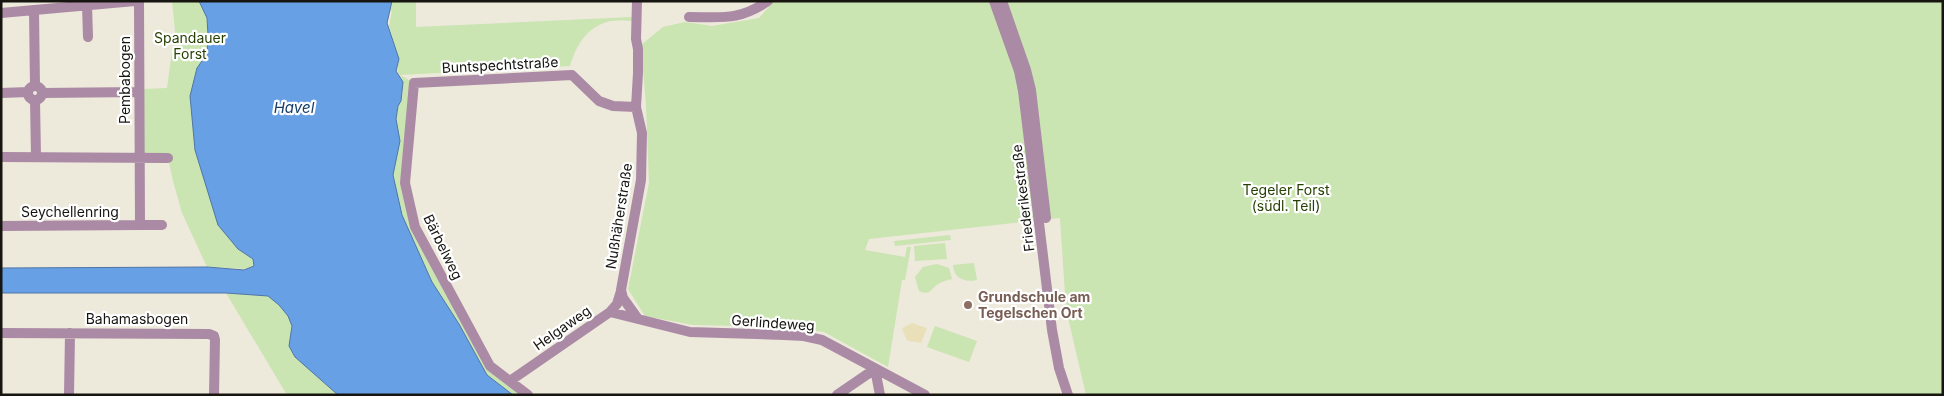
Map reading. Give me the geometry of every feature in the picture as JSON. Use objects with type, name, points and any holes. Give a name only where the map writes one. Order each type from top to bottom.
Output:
[{"type":"street","name":"Pembabogen","points":[[1,13],[137,1],[140,158]]},
{"type":"street","name":"Nußhäherstraße","points":[[635,316],[623,298],[621,290],[641,180],[642,133],[636,107],[638,73],[636,39],[637,1]]},
{"type":"street","points":[[689,17],[732,17],[756,10],[768,1]]},
{"type":"street","name":"Friederikestraße","points":[[994,1],[1023,91],[1052,330],[1059,368],[1068,395]]},
{"type":"street","name":"Friederikestraße","points":[[1002,1],[1031,90],[1068,395]]},
{"type":"street","points":[[88,5],[88,37]]},
{"type":"street","points":[[34,10],[36,157]]},
{"type":"street","name":"Buntspechtstraße","points":[[414,83],[570,75],[575,76],[595,99],[606,105],[636,107]]},
{"type":"street","name":"Bärbelweg","points":[[414,83],[405,183],[415,227],[490,366],[528,395]]},
{"type":"street","points":[[1,93],[139,92]]},
{"type":"street","points":[[1,157],[168,158]]},
{"type":"street","points":[[140,158],[140,225]]},
{"type":"street","name":"Seychellenring","points":[[1,226],[162,225]]},
{"type":"street","name":"Helgaweg","points":[[510,381],[610,312],[617,304],[621,290]]},
{"type":"street","name":"Gerlindeweg","points":[[610,312],[635,316],[690,332],[804,336],[830,343],[925,395]]},
{"type":"street","name":"Bahamasbogen","points":[[1,333],[201,333],[214,336],[214,395]]},
{"type":"street","points":[[69,395],[70,333]]},
{"type":"street","points":[[837,395],[875,369],[880,395]]},
{"type":"green space","name":"Spandauer Forst","points":[[172,1],[199,1],[207,18],[207,54],[196,72],[238,249],[255,262],[254,266],[248,269],[207,267],[182,213],[167,153],[143,153],[143,89],[167,88],[175,30]]},
{"type":"green space","points":[[392,1],[416,1],[416,27],[632,17],[632,21],[620,20],[609,22],[591,30],[579,45],[570,66],[400,75],[413,82],[405,197],[489,366],[525,395],[513,395],[487,375],[459,324],[432,282],[402,215],[393,175],[400,141],[396,119],[398,106],[402,101],[403,82],[397,70],[399,60],[389,26],[392,11],[389,12]]},
{"type":"green space","name":"Tegeler Forst (südl. Teil)","points":[[774,1],[1943,1],[1943,395],[1086,395],[1066,309],[1060,218],[869,239],[865,250],[905,257],[907,247],[911,247],[905,280],[902,280],[888,367],[824,332],[784,327],[693,325],[645,316],[628,289],[649,183],[646,105],[641,45],[663,27],[685,22],[712,26],[759,18]]},
{"type":"green space","points":[[950,235],[951,240],[895,246],[894,241]]},
{"type":"green space","points":[[945,243],[947,259],[915,261],[914,246]]},
{"type":"green space","points":[[974,263],[977,280],[964,280],[955,273],[953,265]]},
{"type":"green space","points":[[937,264],[949,268],[952,279],[941,282],[929,292],[923,293],[919,291],[915,277],[923,267]]},
{"type":"green space","points":[[226,293],[268,296],[279,305],[288,316],[292,326],[289,346],[295,357],[338,395],[287,395]]},
{"type":"green space","points":[[935,326],[977,341],[969,362],[927,347]]},
{"type":"sand","points":[[912,323],[927,328],[921,343],[908,341],[906,338],[902,328]]},
{"type":"water","name":"Havel","points":[[199,1],[392,1],[387,23],[399,59],[396,71],[403,82],[401,101],[398,106],[396,119],[400,141],[393,175],[402,215],[432,282],[459,324],[487,375],[513,395],[338,395],[295,357],[289,346],[292,326],[288,316],[268,296],[226,293],[1,293],[1,268],[207,267],[244,270],[254,266],[253,259],[238,249],[218,225],[195,150],[190,96],[197,68],[207,54],[208,35],[207,18]]},
{"type":"place","name":"Grundschule am Tegelschen Ort","points":[[968,305]]}]
